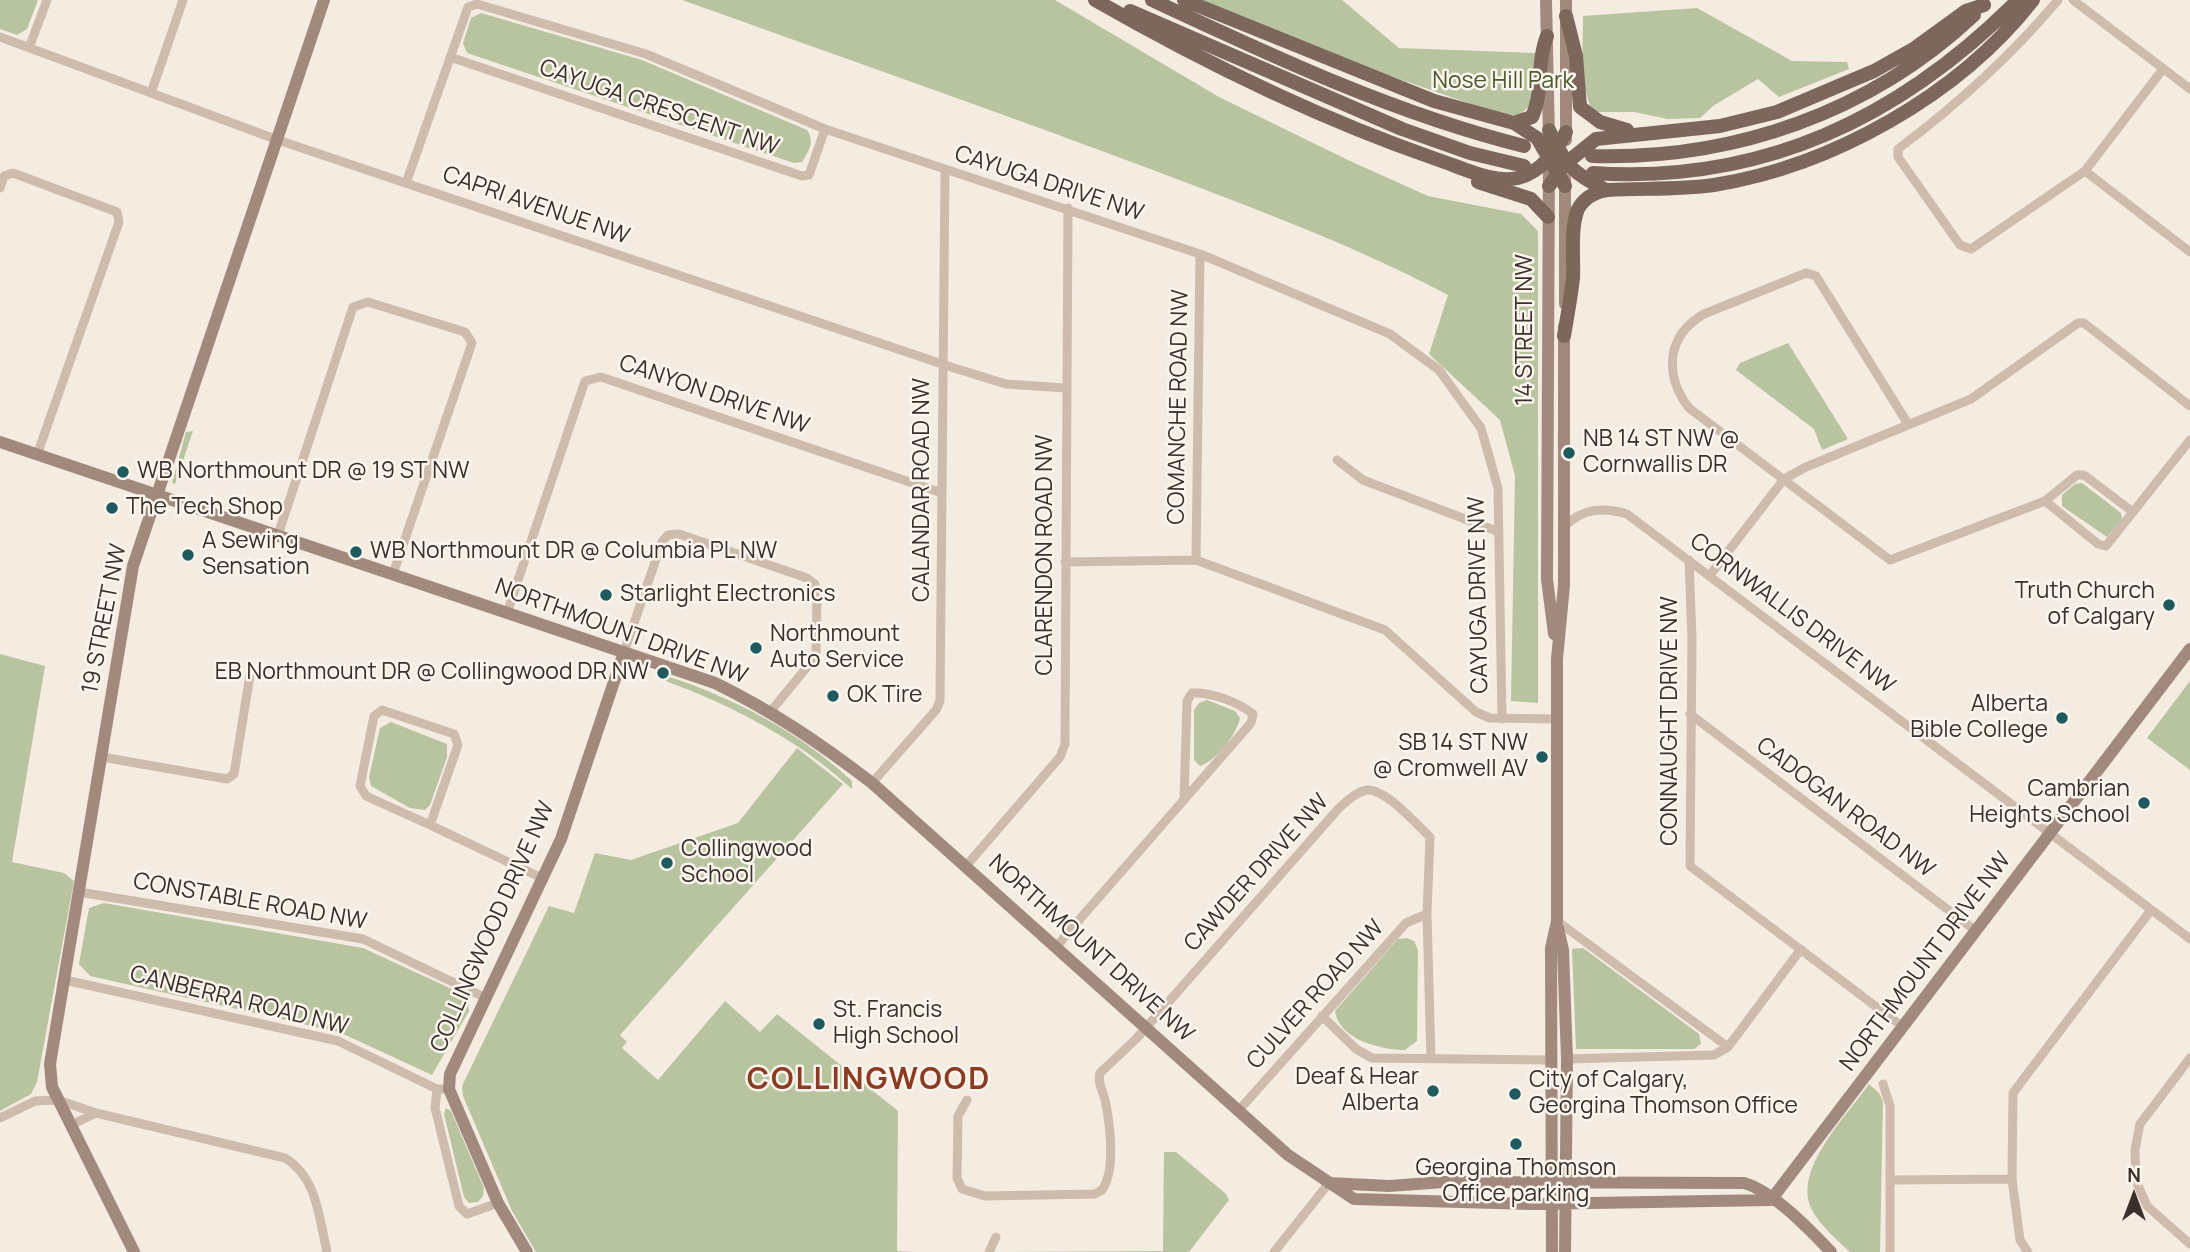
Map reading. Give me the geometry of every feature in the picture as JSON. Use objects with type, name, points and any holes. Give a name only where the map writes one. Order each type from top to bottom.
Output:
[{"type":"main road","points":[[1095,0],[1291,103],[1371,137],[1480,174],[1507,179],[1535,171],[1554,152],[1566,132]]},
{"type":"main road","points":[[1106,0],[1402,129],[1470,153],[1524,166]]},
{"type":"main road","points":[[1152,0],[1324,77],[1462,130],[1524,146]]},
{"type":"main road","points":[[1184,0],[1434,101],[1514,123],[1554,152]]},
{"type":"main road","points":[[1593,173],[1648,174],[1706,169],[1752,160],[1812,141],[1871,115],[1923,82],[1988,30],[2018,0]]},
{"type":"main road","points":[[1564,336],[1578,208],[1594,194],[1606,190],[1676,190],[1717,184],[1775,172],[1847,144],[1922,102],[1991,45],[2033,0]]},
{"type":"main road","points":[[1549,186],[1596,139],[1720,126],[1777,112],[1874,71],[1915,48],[1966,12],[1987,2]]},
{"type":"main road","points":[[1592,156],[1674,154],[1752,140],[1787,129],[1835,109],[1923,60],[1987,2]]},
{"type":"main road","points":[[1566,16],[1576,57],[1580,107],[1600,122],[1638,133]]},
{"type":"main road","points":[[1514,123],[1532,117],[1536,108],[1540,53],[1547,36]]},
{"type":"main road","points":[[1549,130],[1563,174]]},
{"type":"main road","points":[[1371,137],[1385,148],[1438,170],[1531,199],[1548,217]]},
{"type":"main road","points":[[1563,174],[1580,177],[1606,190]]},
{"type":"street","points":[[29,48],[47,0]]},
{"type":"street","points":[[151,93],[183,0]]},
{"type":"street","name":"19 STREET NW","points":[[134,1252],[58,1100],[49,1071],[133,566],[324,0]]},
{"type":"street","points":[[1546,0],[1549,130]]},
{"type":"street","name":"14 STREET NW","points":[[1565,1252],[1567,1059],[1563,950],[1557,921],[1557,719],[1564,527],[1563,174],[1566,132],[1566,0]]},
{"type":"street","points":[[2058,0],[2019,46],[1977,86],[1898,149],[1898,157],[1960,245],[1971,249],[2085,171],[2163,69]]},
{"type":"street","points":[[2073,0],[2190,89]]},
{"type":"street","name":"CAYUGA DRIVE NW","points":[[406,183],[468,8],[477,4],[646,54],[825,129],[945,172],[1068,208],[1200,254],[1390,334],[1439,370],[1481,428],[1497,488],[1502,719]]},
{"type":"street","name":"CAPRI AVENUE NW","points":[[0,37],[278,140],[943,364],[1006,384],[1065,388]]},
{"type":"street","name":"CAYUGA CRESCENT NW","points":[[450,57],[802,176],[809,175],[825,129]]},
{"type":"street","name":"14 STREET NW","points":[[1554,152],[1548,217],[1547,579],[1558,659]]},
{"type":"street","points":[[2085,171],[2190,252]]},
{"type":"street","name":"CALANDAR ROAD NW","points":[[872,783],[936,710],[940,701],[945,172]]},
{"type":"street","points":[[0,188],[4,176],[13,173],[117,212],[118,222],[37,455]]},
{"type":"street","name":"CLARENDON ROAD NW","points":[[966,866],[1060,757],[1065,744],[1068,208]]},
{"type":"street","name":"COMANCHE ROAD NW","points":[[1196,560],[1200,254]]},
{"type":"street","points":[[1908,424],[1816,276],[1806,273],[1704,314],[1692,321],[1678,337],[1672,353],[1672,374],[1678,393],[1689,408],[1890,560],[2045,501],[2077,475],[2084,475],[2133,512]]},
{"type":"street","points":[[278,536],[354,307],[368,302],[465,332],[472,344],[393,575]]},
{"type":"street","points":[[1710,575],[1784,480],[1806,467],[1971,399],[2078,323],[2084,323],[2190,406]]},
{"type":"street","name":"CANYON DRIVE NW","points":[[507,612],[585,381],[601,377],[942,493]]},
{"type":"street","points":[[2045,501],[2098,544],[2106,545],[2190,440]]},
{"type":"street","name":"NORTHMOUNT DRIVE NW","points":[[0,442],[715,683],[771,711],[814,738],[872,783],[1147,1026],[1288,1155],[1354,1199],[1552,1204],[1771,1200],[2190,649]]},
{"type":"street","points":[[1337,460],[1363,480],[1499,532]]},
{"type":"street","name":"CORNWALLIS DRIVE NW","points":[[1564,527],[1573,517],[1588,511],[1614,510],[1627,514],[2190,939]]},
{"type":"street","points":[[624,652],[662,542],[668,535],[679,534],[807,578],[815,584],[817,594],[816,656],[771,711]]},
{"type":"street","points":[[1065,562],[1196,560],[1385,630],[1476,712],[1502,719],[1557,719]]},
{"type":"street","name":"CONNAUGHT DRIVE NW","points":[[1689,560],[1692,639],[1690,866],[1903,1027]]},
{"type":"street","name":"COLLINGWOOD DRIVE NW","points":[[527,1252],[498,1203],[443,1089],[561,839],[624,652]]},
{"type":"street","points":[[102,757],[227,779],[234,774],[250,676]]},
{"type":"street","points":[[1057,947],[1251,723],[1253,713],[1203,693],[1192,693],[1187,701],[1184,800]]},
{"type":"street","points":[[430,825],[458,746],[454,734],[382,710],[374,716],[360,786],[366,796],[544,879]]},
{"type":"street","name":"CADOGAN ROAD NW","points":[[1690,714],[1976,931]]},
{"type":"street","name":"CAWDER DRIVE NW","points":[[967,1100],[958,1116],[957,1178],[962,1189],[985,1196],[1095,1194],[1106,1184],[1109,1170],[1106,1107],[1102,1086],[1098,1081],[1100,1073],[1105,1071],[1147,1026],[1329,818],[1354,795],[1369,790],[1384,795],[1430,837],[1427,914],[1431,1059]]},
{"type":"street","name":"CONSTABLE ROAD NW","points":[[79,892],[363,939],[486,998]]},
{"type":"street","points":[[2028,1252],[2020,1240],[2012,1179],[2013,1093],[2151,910]]},
{"type":"street","name":"CULVER ROAD NW","points":[[1239,1110],[1406,923],[1427,914]]},
{"type":"street","points":[[1557,921],[1728,1047]]},
{"type":"street","name":"14 STREET NW","points":[[1552,1252],[1551,948],[1557,921]]},
{"type":"street","points":[[1567,1059],[1702,1057],[1728,1047],[1801,949]]},
{"type":"street","name":"CANBERRA ROAD NW","points":[[65,980],[338,1041],[443,1089]]},
{"type":"street","points":[[1322,1016],[1356,1049],[1372,1058],[1552,1060]]},
{"type":"street","points":[[2190,1058],[2140,1124],[2136,1150],[2136,1181],[2147,1206],[2190,1244]]},
{"type":"street","points":[[1883,1084],[1890,1106],[1890,1252]]},
{"type":"street","points":[[443,1089],[435,1108],[459,1206],[467,1214],[498,1203]]},
{"type":"street","points":[[0,1118],[35,1101],[58,1100],[96,1113],[285,1158],[298,1166],[308,1178],[327,1252]]},
{"type":"street","points":[[71,1125],[96,1113]]},
{"type":"street","points":[[1891,1180],[2012,1179]]},
{"type":"street","points":[[1274,1252],[1329,1183],[1744,1183],[1756,1187],[1831,1252]]},
{"type":"street","points":[[989,1252],[996,1237]]},
{"type":"green space","points":[[0,0],[38,0],[27,29],[17,35],[0,29]]},
{"type":"green space","points":[[682,0],[1055,0],[1219,97],[1348,160],[1428,196],[1521,214],[1538,231],[1538,703],[1511,701],[1515,476],[1500,420],[1429,354],[1448,295],[1342,245],[1234,201]]},
{"type":"green space","name":"Nose Hill Park","points":[[1198,0],[1342,0],[1399,48],[1536,53],[1533,103],[1518,116],[1491,111],[1382,73]]},
{"type":"green space","points":[[1697,8],[1792,61],[1847,62],[1849,69],[1779,97],[1758,79],[1713,106],[1700,118],[1668,119],[1634,112],[1597,112],[1590,106],[1582,79],[1583,16]]},
{"type":"green space","points":[[481,13],[642,60],[807,130],[811,139],[809,150],[802,162],[794,163],[467,53],[463,43],[471,18]]},
{"type":"green space","points":[[1788,343],[1848,439],[1822,450],[1814,429],[1736,370],[1740,363]]},
{"type":"green space","points":[[193,431],[175,484],[172,483],[186,432]]},
{"type":"green space","points":[[2082,483],[2121,513],[2122,519],[2107,537],[2062,506],[2062,495],[2075,484]]},
{"type":"green space","points":[[0,654],[45,666],[12,862],[64,873],[74,881],[37,1082],[31,1094],[0,1111]]},
{"type":"green space","points":[[664,675],[715,694],[764,718],[831,763],[852,781],[852,789],[809,754],[763,725],[663,680]]},
{"type":"green space","points":[[2190,681],[2190,770],[2147,738]]},
{"type":"green space","points":[[1207,700],[1235,711],[1240,718],[1235,732],[1225,746],[1213,759],[1200,766],[1194,760],[1194,710],[1199,703]]},
{"type":"green space","points":[[391,722],[447,744],[447,757],[430,805],[425,810],[410,808],[371,786],[369,777],[380,728]]},
{"type":"green space","points":[[797,748],[843,784],[620,1035],[627,1042],[622,1048],[658,1080],[725,1001],[760,1032],[777,1014],[898,1111],[897,1251],[914,1252],[536,1252],[512,1211],[463,1096],[462,1086],[549,906],[574,913],[595,853],[631,860],[738,823]]},
{"type":"green space","points":[[104,903],[363,948],[467,996],[469,1011],[432,1075],[339,1032],[90,976],[79,964],[89,908]]},
{"type":"green space","points":[[1407,938],[1414,941],[1418,950],[1417,1041],[1405,1050],[1385,1048],[1353,1036],[1338,1021],[1335,1011],[1398,939]]},
{"type":"green space","points":[[1583,948],[1699,1034],[1701,1044],[1694,1049],[1576,1049],[1572,949]]},
{"type":"green space","points":[[1869,1084],[1883,1101],[1880,1252],[1850,1252],[1813,1212],[1808,1196],[1809,1179],[1824,1145]]},
{"type":"green space","points":[[446,1108],[451,1111],[484,1188],[483,1196],[478,1202],[469,1203],[464,1197],[444,1114]]},
{"type":"green space","points":[[1164,1152],[1176,1152],[1226,1194],[1229,1200],[1189,1252],[1003,1252],[1163,1251]]},
{"type":"place","name":"NB 14 ST NW @ Cornwallis DR","points":[[1569,453]]},
{"type":"place","name":"WB Northmount DR @ 19 ST NW","points":[[123,472]]},
{"type":"place","name":"The Tech Shop","points":[[112,508]]},
{"type":"place","name":"WB Northmount DR @ Columbia PL NW","points":[[356,552]]},
{"type":"place","name":"A Sewing Sensation","points":[[188,555]]},
{"type":"place","name":"Starlight Electronics","points":[[606,595]]},
{"type":"place","name":"Truth Church of Calgary","points":[[2169,605]]},
{"type":"place","name":"Northmount Auto Service","points":[[756,648]]},
{"type":"place","name":"EB Northmount DR @ Collingwood DR NW","points":[[663,673]]},
{"type":"place","name":"OK Tire","points":[[833,696]]},
{"type":"place","name":"Alberta Bible College","points":[[2062,718]]},
{"type":"place","name":"SB 14 ST NW @ Cromwell AV","points":[[1542,757]]},
{"type":"place","name":"Cambrian Heights School","points":[[2144,803]]},
{"type":"place","name":"Collingwood School","points":[[667,863]]},
{"type":"place","name":"St. Francis High School","points":[[819,1024]]},
{"type":"place","name":"Deaf & Hear Alberta","points":[[1433,1091]]},
{"type":"place","name":"City of Calgary, Georgina Thomson Office","points":[[1515,1094]]},
{"type":"place","name":"Georgina Thomson Office parking","points":[[1516,1144]]},
{"type":"district","name":"COLLINGWOOD","points":[[869,1081]]}]
